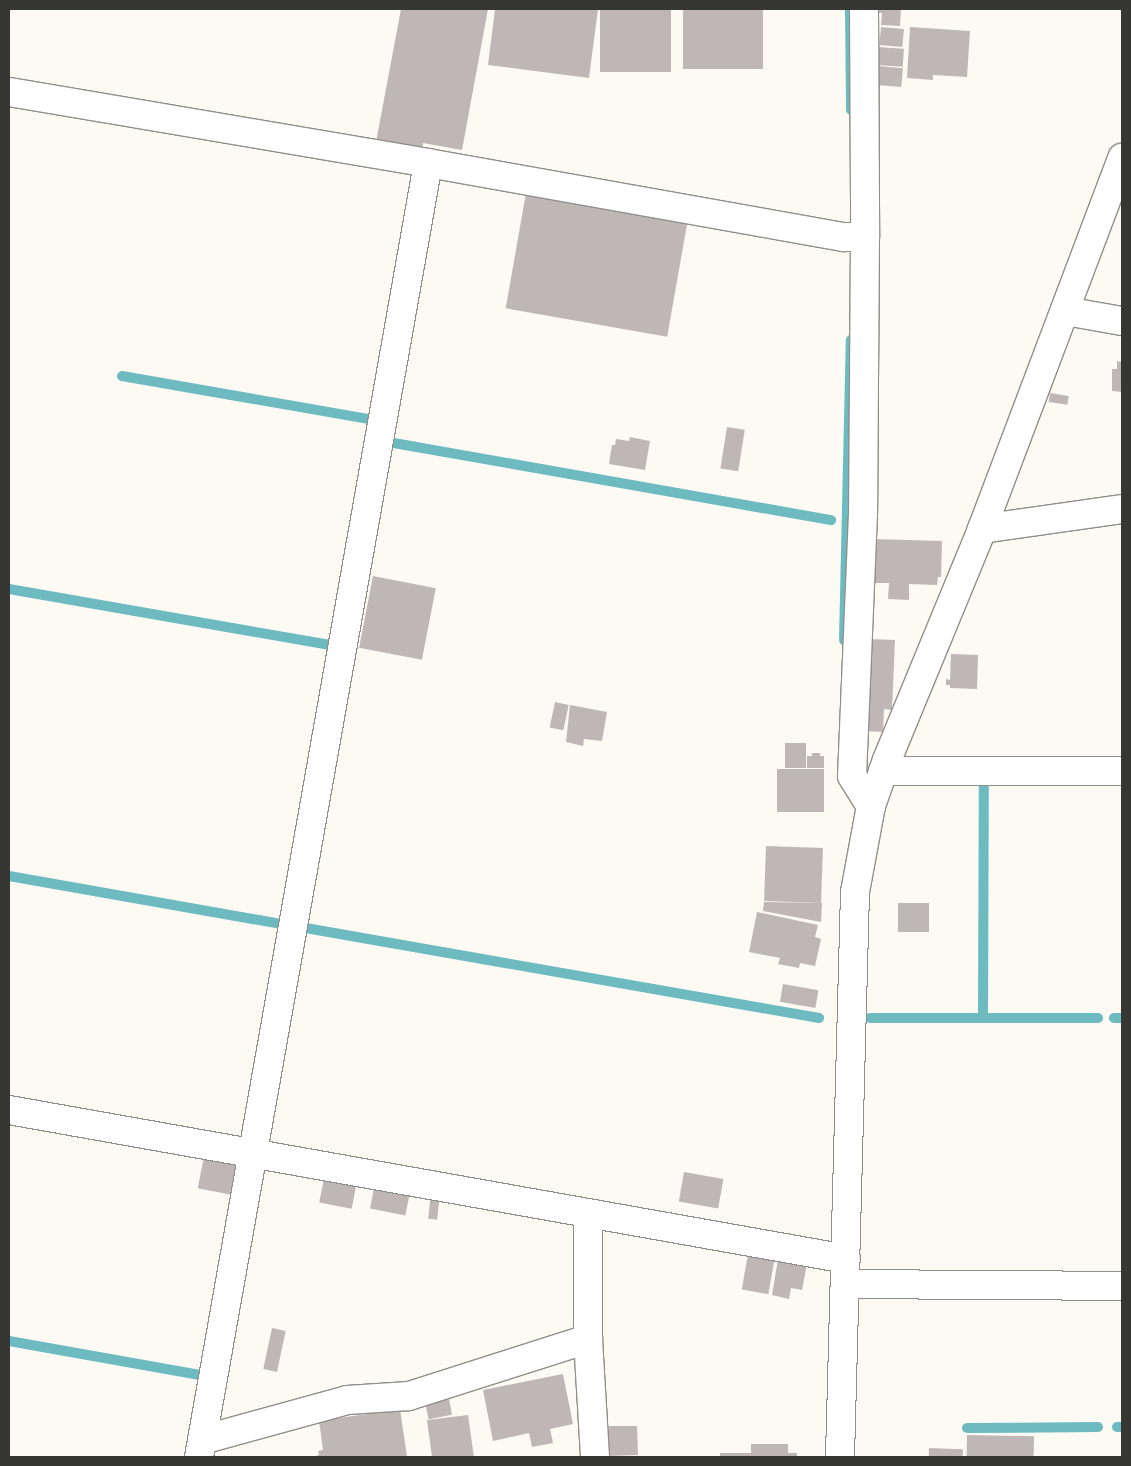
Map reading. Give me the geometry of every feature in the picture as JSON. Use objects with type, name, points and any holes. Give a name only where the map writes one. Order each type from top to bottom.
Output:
[{"type":"street","points":[[864,9],[858,237],[863,514],[852,776],[871,806]]},
{"type":"street","points":[[9,92],[858,237]]},
{"type":"street","points":[[840,1457],[856,892],[871,806],[982,529],[1122,158]]},
{"type":"street","points":[[428,163],[200,1448],[347,1400],[409,1396],[588,1340]]},
{"type":"street","points":[[1065,311],[1122,321]]},
{"type":"street","points":[[982,529],[1122,509]]},
{"type":"street","points":[[884,771],[1122,771]]},
{"type":"street","points":[[9,1110],[588,1213],[846,1272],[1122,1286]]},
{"type":"street","points":[[588,1213],[588,1340],[595,1457]]},
{"type":"building","points":[[401,9],[488,9],[462,150],[423,143],[422,151],[376,142]]},
{"type":"building","points":[[495,9],[598,9],[589,78],[488,65]]},
{"type":"building","points":[[600,9],[671,9],[671,72],[600,72]]},
{"type":"building","points":[[683,9],[763,9],[763,69],[683,69]]},
{"type":"building","points":[[879,9],[901,9],[900,26],[881,25],[882,13],[878,13]]},
{"type":"building","points":[[881,27],[904,29],[902,47],[879,45]]},
{"type":"building","points":[[910,27],[970,31],[967,77],[933,75],[933,80],[907,78]]},
{"type":"building","points":[[878,47],[904,49],[903,67],[877,65]]},
{"type":"building","points":[[878,66],[903,68],[901,87],[876,85]]},
{"type":"building","points":[[526,193],[688,221],[667,337],[506,308]]},
{"type":"building","points":[[1117,361],[1122,362],[1122,392],[1112,391],[1112,369],[1117,369]]},
{"type":"building","points":[[1050,393],[1069,396],[1067,405],[1049,402]]},
{"type":"building","points":[[727,427],[745,430],[738,471],[720,468]]},
{"type":"building","points":[[630,437],[650,441],[645,470],[609,464],[612,445],[615,445],[616,439],[629,441]]},
{"type":"building","points":[[873,539],[942,541],[941,577],[938,577],[937,585],[909,584],[909,600],[888,599],[889,583],[872,583]]},
{"type":"building","points":[[373,576],[436,588],[422,660],[359,648]]},
{"type":"building","points":[[866,639],[895,640],[892,710],[884,709],[883,732],[863,731]]},
{"type":"building","points":[[951,654],[978,655],[977,689],[950,688],[950,685],[946,685],[946,679],[950,680]]},
{"type":"building","points":[[555,702],[569,705],[563,730],[550,727]]},
{"type":"building","points":[[570,705],[607,712],[602,741],[584,739],[583,746],[566,742]]},
{"type":"building","points":[[785,743],[806,743],[806,768],[785,768]]},
{"type":"building","points":[[812,753],[820,753],[820,756],[824,756],[824,768],[807,768],[807,756],[812,756]]},
{"type":"building","points":[[777,769],[824,769],[824,812],[777,812]]},
{"type":"building","points":[[766,846],[823,848],[821,903],[764,901]]},
{"type":"building","points":[[764,902],[822,903],[821,922],[763,911]]},
{"type":"building","points":[[898,903],[929,903],[929,932],[898,932]]},
{"type":"building","points":[[757,912],[818,925],[815,937],[821,939],[815,966],[800,963],[799,968],[778,964],[780,958],[749,952]]},
{"type":"building","points":[[783,984],[818,990],[815,1008],[780,1002]]},
{"type":"building","points":[[205,1151],[237,1157],[230,1195],[198,1188]]},
{"type":"building","points":[[684,1172],[723,1179],[718,1208],[679,1202]]},
{"type":"building","points":[[325,1173],[357,1179],[352,1209],[319,1202]]},
{"type":"building","points":[[375,1183],[410,1190],[405,1215],[370,1209]]},
{"type":"building","points":[[431,1192],[440,1193],[437,1220],[428,1219]]},
{"type":"building","points":[[748,1254],[775,1259],[768,1294],[742,1289]]},
{"type":"building","points":[[778,1259],[807,1264],[802,1290],[791,1288],[789,1299],[772,1295]]},
{"type":"building","points":[[272,1328],[286,1331],[277,1372],[263,1369]]},
{"type":"building","points":[[563,1374],[573,1424],[550,1429],[553,1443],[532,1447],[529,1433],[493,1441],[483,1390]]},
{"type":"building","points":[[449,1399],[452,1415],[428,1419],[425,1404]]},
{"type":"building","points":[[400,1409],[407,1457],[313,1457],[319,1455],[318,1451],[323,1450],[319,1421]]},
{"type":"building","points":[[468,1415],[474,1457],[432,1457],[427,1420]]},
{"type":"building","points":[[609,1426],[637,1426],[638,1455],[606,1456],[606,1430],[609,1430]]},
{"type":"building","points":[[967,1435],[1034,1436],[1034,1457],[967,1457]]},
{"type":"building","points":[[751,1444],[788,1444],[788,1453],[797,1453],[797,1457],[720,1457],[720,1453],[751,1453]]},
{"type":"building","points":[[929,1448],[963,1449],[963,1457],[929,1457]]},
{"type":"waterway","points":[[850,9],[851,110]]},
{"type":"waterway","points":[[844,640],[851,340]]},
{"type":"waterway","points":[[122,376],[369,419]]},
{"type":"waterway","points":[[387,450],[388,442],[831,520]]},
{"type":"waterway","points":[[9,589],[330,645]]},
{"type":"waterway","points":[[983,1018],[984,784]]},
{"type":"waterway","points":[[9,876],[282,924]]},
{"type":"waterway","points":[[300,927],[819,1018]]},
{"type":"waterway","points":[[870,1018],[1098,1018]]},
{"type":"waterway","points":[[1114,1018],[1122,1018]]},
{"type":"waterway","points":[[9,1341],[200,1375]]},
{"type":"waterway","points":[[967,1428],[1098,1427]]},
{"type":"waterway","points":[[1117,1427],[1122,1427]]}]
